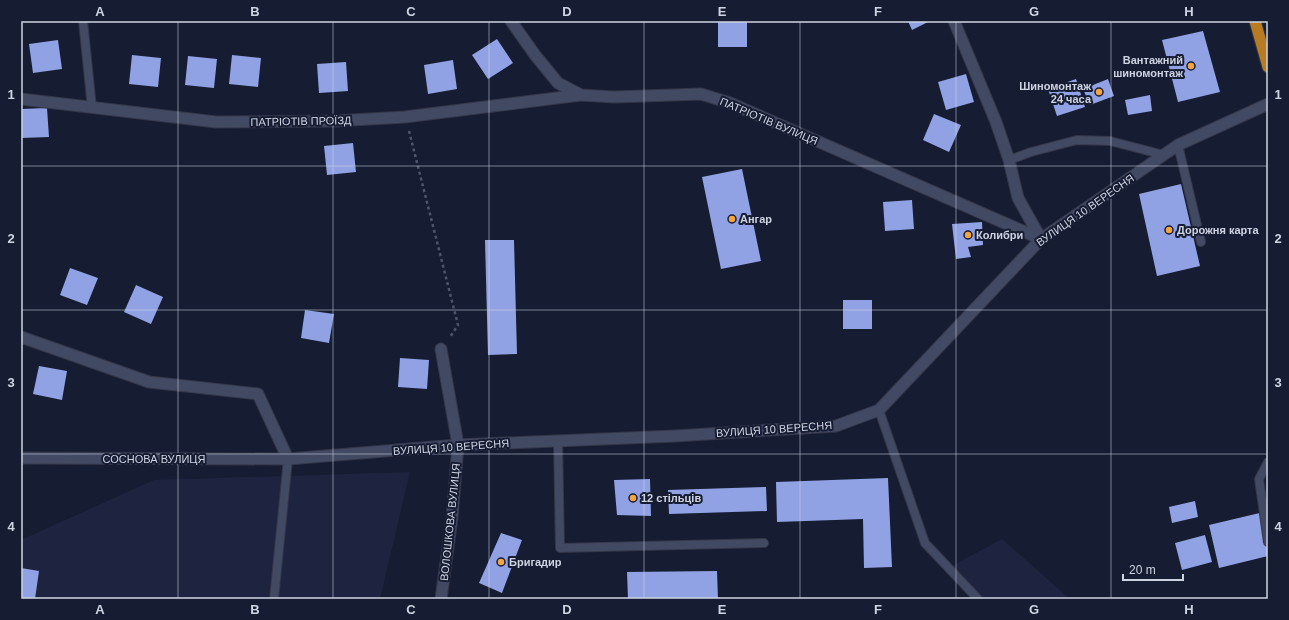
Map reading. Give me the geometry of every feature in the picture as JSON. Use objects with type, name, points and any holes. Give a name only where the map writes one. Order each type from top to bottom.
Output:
[{"type":"highway","points":[[1255,21],[1268,67]]},
{"type":"street","name":"ПАТРІОТІВ ВУЛИЦЯ","points":[[511,21],[535,56],[558,83],[581,95],[614,97],[701,94],[730,103],[1041,239]]},
{"type":"street","points":[[954,21],[996,122],[1009,160],[1018,198],[1041,239]]},
{"type":"street","name":"ПАТРІОТІВ ПРОЇЗД","points":[[21,99],[216,122],[334,122],[405,117],[581,95]]},
{"type":"street","name":"ВУЛИЦЯ 10 ВЕРЕСНЯ","points":[[288,459],[458,445],[675,436],[836,426],[879,410],[1041,239],[1178,145],[1268,104]]},
{"type":"street","points":[[21,337],[149,382],[258,394],[288,459]]},
{"type":"street","name":"ВОЛОШКОВА ВУЛИЦЯ","points":[[441,350],[458,445],[452,518],[441,599]]},
{"type":"street","name":"СОСНОВА ВУЛИЦЯ","points":[[21,458],[288,459]]},
{"type":"lane","points":[[83,21],[92,108]]},
{"type":"lane","points":[[1009,160],[1077,140],[1110,141],[1164,155]]},
{"type":"lane","points":[[1178,145],[1201,242]]},
{"type":"lane","points":[[879,410],[925,543],[978,599]]},
{"type":"lane","points":[[558,441],[560,548],[764,543]]},
{"type":"lane","points":[[274,599],[288,459]]},
{"type":"lane","points":[[1268,462],[1258,478],[1268,542]]},
{"type":"path","points":[[405,117],[458,325],[441,350]]},
{"type":"shaded area","points":[[410,472],[380,599],[21,599],[21,540],[154,480]]},
{"type":"shaded area","points":[[1002,539],[1070,599],[976,599],[950,567]]},
{"type":"building","points":[[718,21],[747,21],[747,47],[718,47]]},
{"type":"building","points":[[908,21],[930,21],[912,30]]},
{"type":"building","name":"Вантажний шиномонтаж","points":[[1203,31],[1220,92],[1178,102],[1162,40]]},
{"type":"building","points":[[497,39],[513,63],[488,79],[472,55]]},
{"type":"building","points":[[58,40],[62,69],[33,73],[29,44]]},
{"type":"building","points":[[132,55],[161,58],[158,87],[129,84]]},
{"type":"building","points":[[232,55],[261,58],[258,87],[229,84]]},
{"type":"building","points":[[188,56],[217,59],[214,88],[185,85]]},
{"type":"building","points":[[453,60],[457,89],[428,94],[424,65]]},
{"type":"building","points":[[346,62],[348,91],[319,93],[317,64]]},
{"type":"building","points":[[966,74],[974,102],[946,110],[938,82]]},
{"type":"building","points":[[1076,79],[1085,107],[1057,116],[1048,89]]},
{"type":"building","name":"Шиномонтаж 24 часа","points":[[1108,79],[1114,96],[1090,105],[1083,89]]},
{"type":"building","points":[[1150,95],[1152,111],[1128,115],[1125,100]]},
{"type":"building","points":[[47,108],[49,137],[21,138],[21,109]]},
{"type":"building","points":[[934,114],[961,125],[949,152],[923,140]]},
{"type":"building","points":[[353,143],[356,172],[327,175],[324,146]]},
{"type":"building","name":"Ангар","points":[[742,169],[761,261],[721,269],[702,177]]},
{"type":"building","name":"Дорожня карта","points":[[1181,184],[1200,266],[1157,276],[1139,194]]},
{"type":"building","points":[[912,200],[914,229],[885,231],[883,202]]},
{"type":"building","name":"Колибри","points":[[982,222],[983,245],[968,247],[971,257],[956,259],[952,224]]},
{"type":"building","points":[[485,240],[514,240],[517,354],[488,355]]},
{"type":"building","points":[[70,268],[98,278],[87,305],[60,295]]},
{"type":"building","points":[[136,285],[163,297],[151,324],[124,312]]},
{"type":"building","points":[[843,300],[872,300],[872,329],[843,329]]},
{"type":"building","points":[[305,310],[334,314],[329,343],[301,338]]},
{"type":"building","points":[[400,358],[429,360],[427,389],[398,387]]},
{"type":"building","points":[[39,366],[67,371],[62,400],[33,394]]},
{"type":"building","points":[[888,478],[892,567],[864,568],[863,519],[777,522],[776,482]]},
{"type":"building","name":"12 стільців","points":[[650,479],[651,516],[617,515],[614,480]]},
{"type":"building","points":[[766,487],[767,511],[669,514],[668,490]]},
{"type":"building","points":[[1195,501],[1198,517],[1172,523],[1169,507]]},
{"type":"building","points":[[1268,511],[1268,556],[1219,568],[1209,525]]},
{"type":"building","name":"Бригадир","points":[[501,533],[522,540],[502,593],[479,583]]},
{"type":"building","points":[[1205,535],[1212,562],[1182,570],[1175,543]]},
{"type":"building","points":[[21,568],[39,571],[35,599],[21,599]]},
{"type":"building","points":[[717,571],[718,599],[628,599],[627,572]]},
{"type":"place","name":"Вантажний шиномонтаж","points":[[1191,66]]},
{"type":"place","name":"Шиномонтаж 24 часа","points":[[1099,92]]},
{"type":"place","name":"Ангар","points":[[732,219]]},
{"type":"place","name":"Дорожня карта","points":[[1169,230]]},
{"type":"place","name":"Колибри","points":[[968,235]]},
{"type":"place","name":"12 стільців","points":[[633,498]]},
{"type":"place","name":"Бригадир","points":[[501,562]]}]
